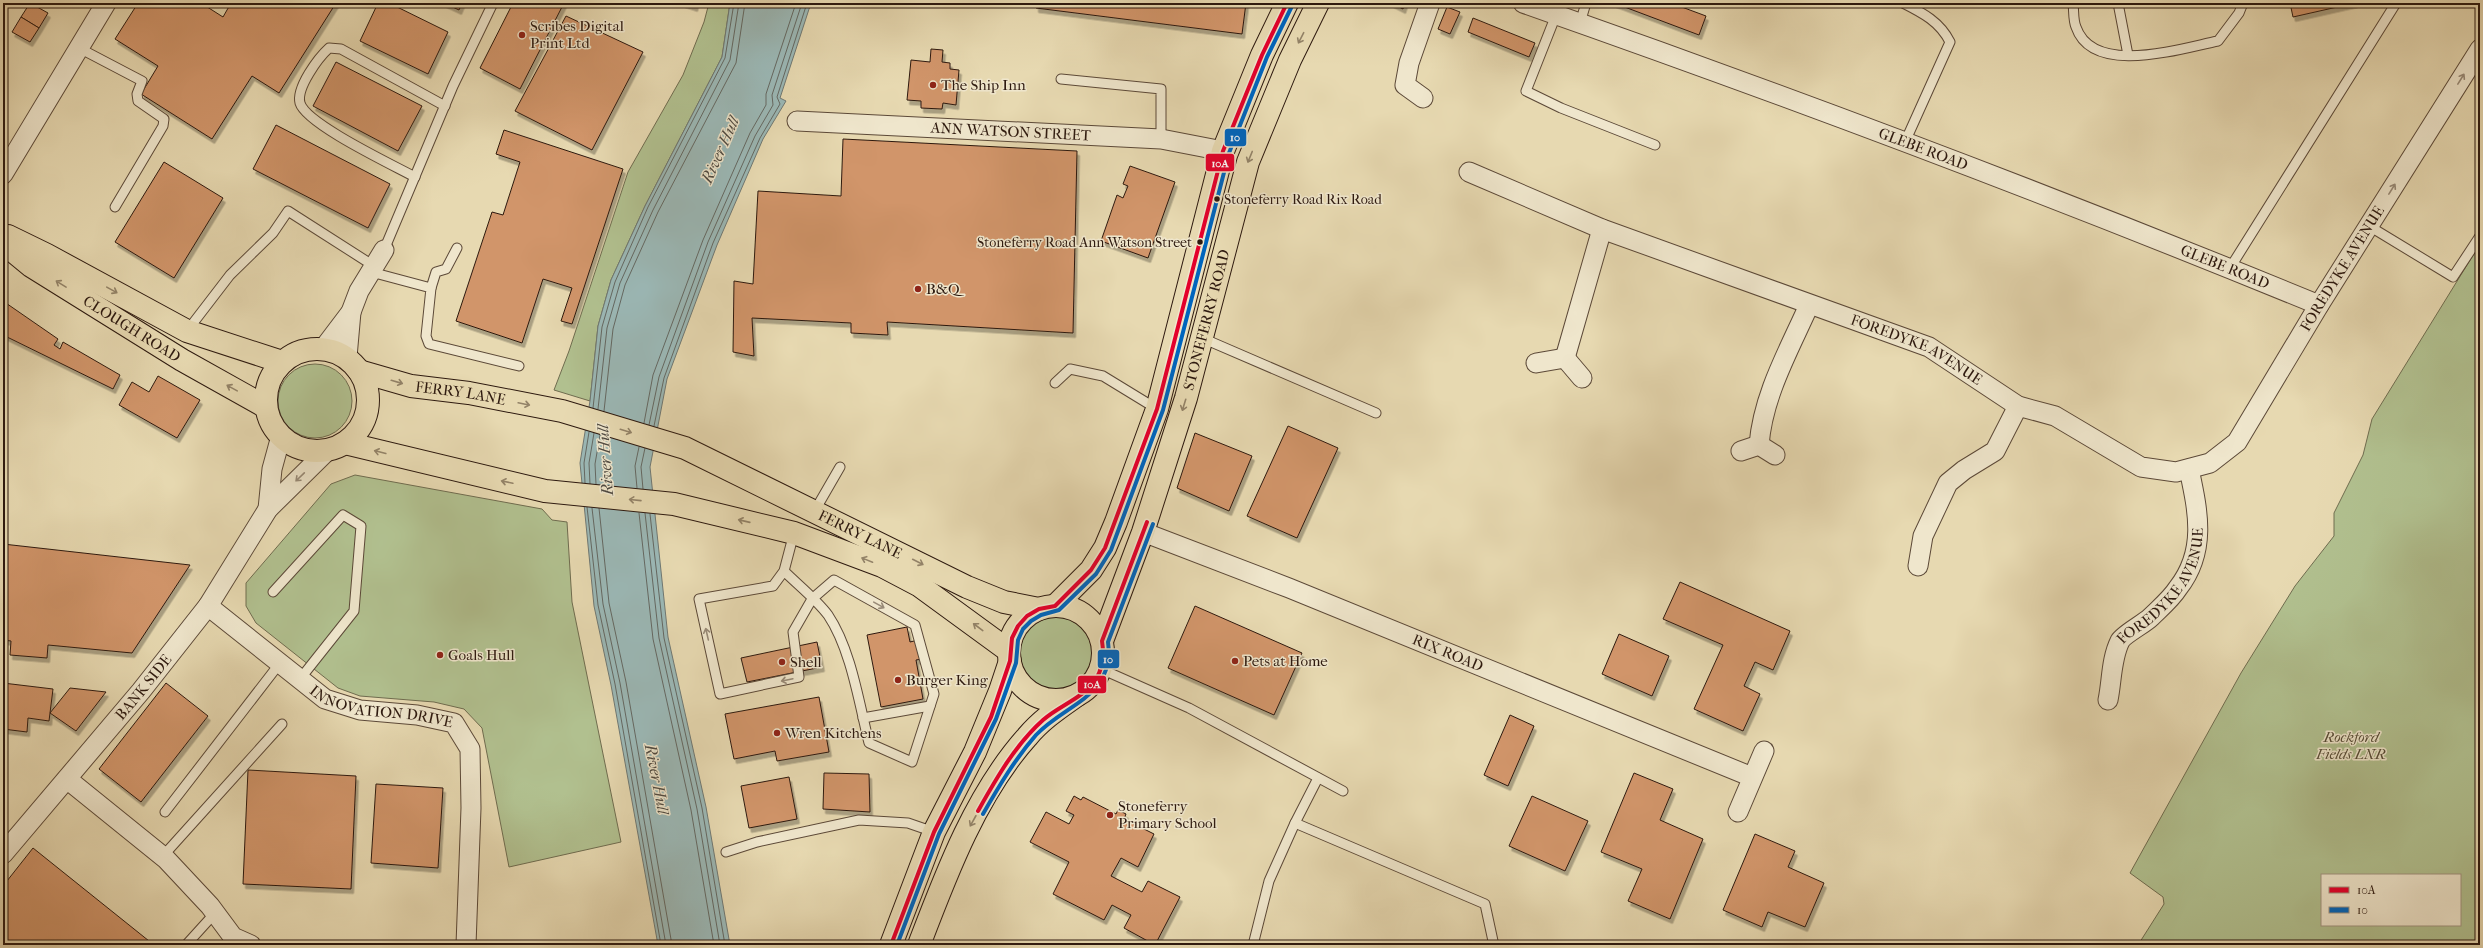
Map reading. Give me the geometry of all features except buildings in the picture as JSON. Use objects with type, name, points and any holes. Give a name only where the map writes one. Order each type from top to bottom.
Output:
[{"type":"main road","name":"STONEFERRY ROAD","points":[[1047,607],[1092,570],[1105,548],[1156,409],[1223,151],[1262,54],[1287,3]]},
{"type":"main road","name":"STONEFERRY ROAD","points":[[1102,641],[1143,532],[1186,398],[1248,162],[1290,60],[1318,3]]},
{"type":"main road","name":"CLOUGH ROAD","points":[[3,234],[47,255],[187,331],[282,362]]},
{"type":"main road","name":"CLOUGH ROAD","points":[[3,243],[31,266],[163,348],[266,407]]},
{"type":"main road","points":[[323,349],[353,364],[368,391],[366,414],[358,432],[337,447],[300,448],[281,436],[273,426],[266,407],[269,381],[282,362],[302,351],[323,349]]},
{"type":"main road","name":"FERRY LANE","points":[[353,364],[411,386],[468,393],[562,411],[685,448],[967,587],[1004,602],[1047,607]]},
{"type":"main road","name":"FERRY LANE","points":[[337,447],[545,491],[674,504],[794,533],[882,566],[920,586],[1010,656]]},
{"type":"main road","points":[[892,945],[934,832],[975,752],[1000,691],[1010,656],[1012,638],[1018,626],[1027,616],[1047,607],[1070,608],[1085,615],[1096,626],[1102,641],[1104,655],[1101,669],[1095,680],[1044,719],[1005,763],[960,844],[920,945]]},
{"type":"main road","points":[[1010,656],[1015,675],[1023,686],[1035,694],[1048,699],[1062,700],[1076,696]]},
{"type":"street","points":[[3,174],[106,3]]},
{"type":"street","points":[[1423,98],[1405,86],[1409,63],[1430,3]]},
{"type":"street","name":"GLEBE ROAD","points":[[1523,3],[1905,142],[2230,268],[2319,305]]},
{"type":"street","name":"FOREDYKE AVENUE","points":[[1469,172],[1602,229],[1809,305],[1929,347],[2018,406],[2055,416],[2141,467],[2176,472],[2210,463],[2237,442],[2319,305],[2480,49]]},
{"type":"street","name":"ANN WATSON STREET","points":[[796,121],[1161,139],[1223,151]]},
{"type":"street","points":[[1565,358],[1602,229]]},
{"type":"street","points":[[323,349],[351,312],[359,291],[384,250]]},
{"type":"street","points":[[1741,451],[1767,450],[1761,424],[1772,388],[1809,305]]},
{"type":"street","points":[[351,312],[353,364]]},
{"type":"street","points":[[1536,363],[1565,358]]},
{"type":"street","points":[[1565,358],[1582,378]]},
{"type":"street","points":[[1918,566],[1923,536],[1948,483],[1964,470],[1995,451],[2018,406]]},
{"type":"street","name":"BANK SIDE","points":[[268,509],[272,469],[281,436]]},
{"type":"street","name":"BANK SIDE","points":[[3,854],[141,691],[208,606],[268,509],[337,447]]},
{"type":"street","name":"FOREDYKE AVENUE","points":[[2108,700],[2112,679],[2112,663],[2121,640],[2143,625],[2179,588],[2195,556],[2199,519],[2189,469]]},
{"type":"street","name":"RIX ROAD","points":[[1143,532],[1311,597],[1752,777]]},
{"type":"street","name":"INNOVATION DRIVE","points":[[208,606],[325,699],[360,710],[417,715],[454,723],[470,749],[471,808],[466,945]]},
{"type":"street","points":[[1738,812],[1764,751]]},
{"type":"street","points":[[67,779],[163,856],[215,913],[233,937],[251,945]]},
{"type":"lane","points":[[384,250],[444,106],[493,3]]},
{"type":"lane","points":[[1580,23],[1586,3]]},
{"type":"lane","points":[[1903,3],[1927,15],[1944,30],[1950,42],[1905,142]]},
{"type":"lane","points":[[2073,3],[2076,27],[2084,40],[2104,54],[2143,56],[2218,41],[2239,13],[2243,3]]},
{"type":"lane","points":[[2118,3],[2128,55]]},
{"type":"lane","points":[[2230,268],[2396,3]]},
{"type":"lane","points":[[1556,15],[1526,91],[1561,108],[1655,144]]},
{"type":"lane","points":[[80,48],[142,81],[137,94],[138,101],[164,119],[163,126],[115,207]]},
{"type":"lane","points":[[415,177],[325,128],[305,113],[300,103],[300,91],[321,56],[329,48],[341,49],[444,106]]},
{"type":"lane","points":[[1060,79],[1161,88],[1161,139]]},
{"type":"lane","points":[[187,331],[230,275],[273,233],[288,211],[373,269],[432,288]]},
{"type":"lane","points":[[2368,226],[2453,277],[2480,236]]},
{"type":"lane","points":[[457,248],[446,269],[436,272],[432,288],[426,336],[429,344],[519,366]]},
{"type":"lane","points":[[1202,338],[1376,412]]},
{"type":"lane","points":[[1055,383],[1070,369],[1103,376],[1156,409]]},
{"type":"lane","points":[[814,512],[840,467]]},
{"type":"lane","points":[[273,592],[343,515],[361,526],[354,612],[300,679]]},
{"type":"lane","points":[[784,571],[812,599],[828,615],[849,661],[869,743],[912,762],[934,694],[915,625],[834,580],[812,599],[793,632],[799,677],[720,694],[699,599],[773,586],[784,571],[794,533]]},
{"type":"lane","points":[[165,812],[280,663]]},
{"type":"lane","points":[[1101,669],[1189,708],[1343,791]]},
{"type":"lane","points":[[863,718],[930,706]]},
{"type":"lane","points":[[163,856],[282,724]]},
{"type":"lane","points":[[1253,945],[1269,881],[1295,823],[1318,778]]},
{"type":"lane","points":[[726,852],[757,842],[859,820],[908,823],[934,832]]},
{"type":"lane","points":[[1295,823],[1485,904],[1493,941]]},
{"type":"lane","points":[[186,945],[215,913]]},
{"type":"green space","points":[[709,3],[730,3],[722,57],[645,206],[611,280],[598,326],[590,401],[554,390],[569,351],[628,172],[683,75],[704,22]]},
{"type":"green space","name":"Rockford Fields LNR","points":[[2480,244],[2480,945],[2138,945],[2164,904],[2163,897],[2130,873],[2241,673],[2295,586],[2334,536],[2334,513],[2363,455],[2372,419]]},
{"type":"green space","points":[[315,364],[329,367],[341,375],[349,387],[352,401],[349,415],[341,427],[329,435],[315,438],[301,435],[289,427],[281,415],[278,401],[281,387],[289,375],[301,367]]},
{"type":"green space","name":"Goals Hull","points":[[355,475],[542,509],[552,520],[567,522],[572,602],[621,842],[509,867],[482,728],[464,709],[434,702],[360,696],[338,688],[256,623],[246,606],[246,583],[331,484]]},
{"type":"green space","points":[[1056,617],[1070,620],[1082,627],[1089,639],[1092,653],[1089,667],[1082,679],[1070,686],[1056,689],[1042,686],[1030,679],[1023,667],[1020,653],[1023,639],[1030,627],[1042,620]]},
{"type":"water","name":"River Hull","points":[[730,3],[811,3],[780,98],[786,101],[763,139],[717,245],[667,379],[650,467],[668,637],[706,807],[730,945],[658,945],[611,685],[594,606],[580,463],[590,401],[598,326],[611,280],[645,206],[722,57]]},
{"type":"transit line","name":"10A","points":[[891,945],[934,832],[991,717],[1010,661],[1012,638],[1018,626],[1027,616],[1039,609],[1055,606],[1091,570],[1105,548],[1157,409],[1223,151],[1262,55],[1287,3]]},
{"type":"transit line","name":"10","points":[[897,945],[939,834],[996,719],[1016,663],[1018,640],[1023,629],[1031,621],[1041,615],[1059,610],[1096,574],[1111,550],[1163,410],[1229,153],[1267,57],[1292,6]]},
{"type":"transit line","name":"10A","points":[[978,811],[1007,763],[1024,740],[1043,720],[1085,691],[1096,679],[1102,661],[1102,641],[1147,522]]},
{"type":"transit line","name":"10","points":[[983,814],[1001,783],[1028,744],[1048,724],[1086,697],[1096,687],[1104,675],[1108,660],[1108,642],[1153,524]]},
{"type":"place","name":"Scribes Digital Print Ltd","points":[[522,35]]},
{"type":"place","name":"The Ship Inn","points":[[933,85]]},
{"type":"place","name":"Stoneferry Road Rix Road","points":[[1217,199]]},
{"type":"place","name":"Stoneferry Road Ann Watson Street","points":[[1200,242]]},
{"type":"place","name":"B&Q","points":[[918,289]]},
{"type":"place","name":"Goals Hull","points":[[440,655]]},
{"type":"place","name":"Pets at Home","points":[[1235,661]]},
{"type":"place","name":"Shell","points":[[782,662]]},
{"type":"place","name":"Burger King","points":[[898,680]]},
{"type":"place","name":"Wren Kitchens","points":[[777,733]]},
{"type":"place","name":"Stoneferry Primary School","points":[[1110,815]]}]
